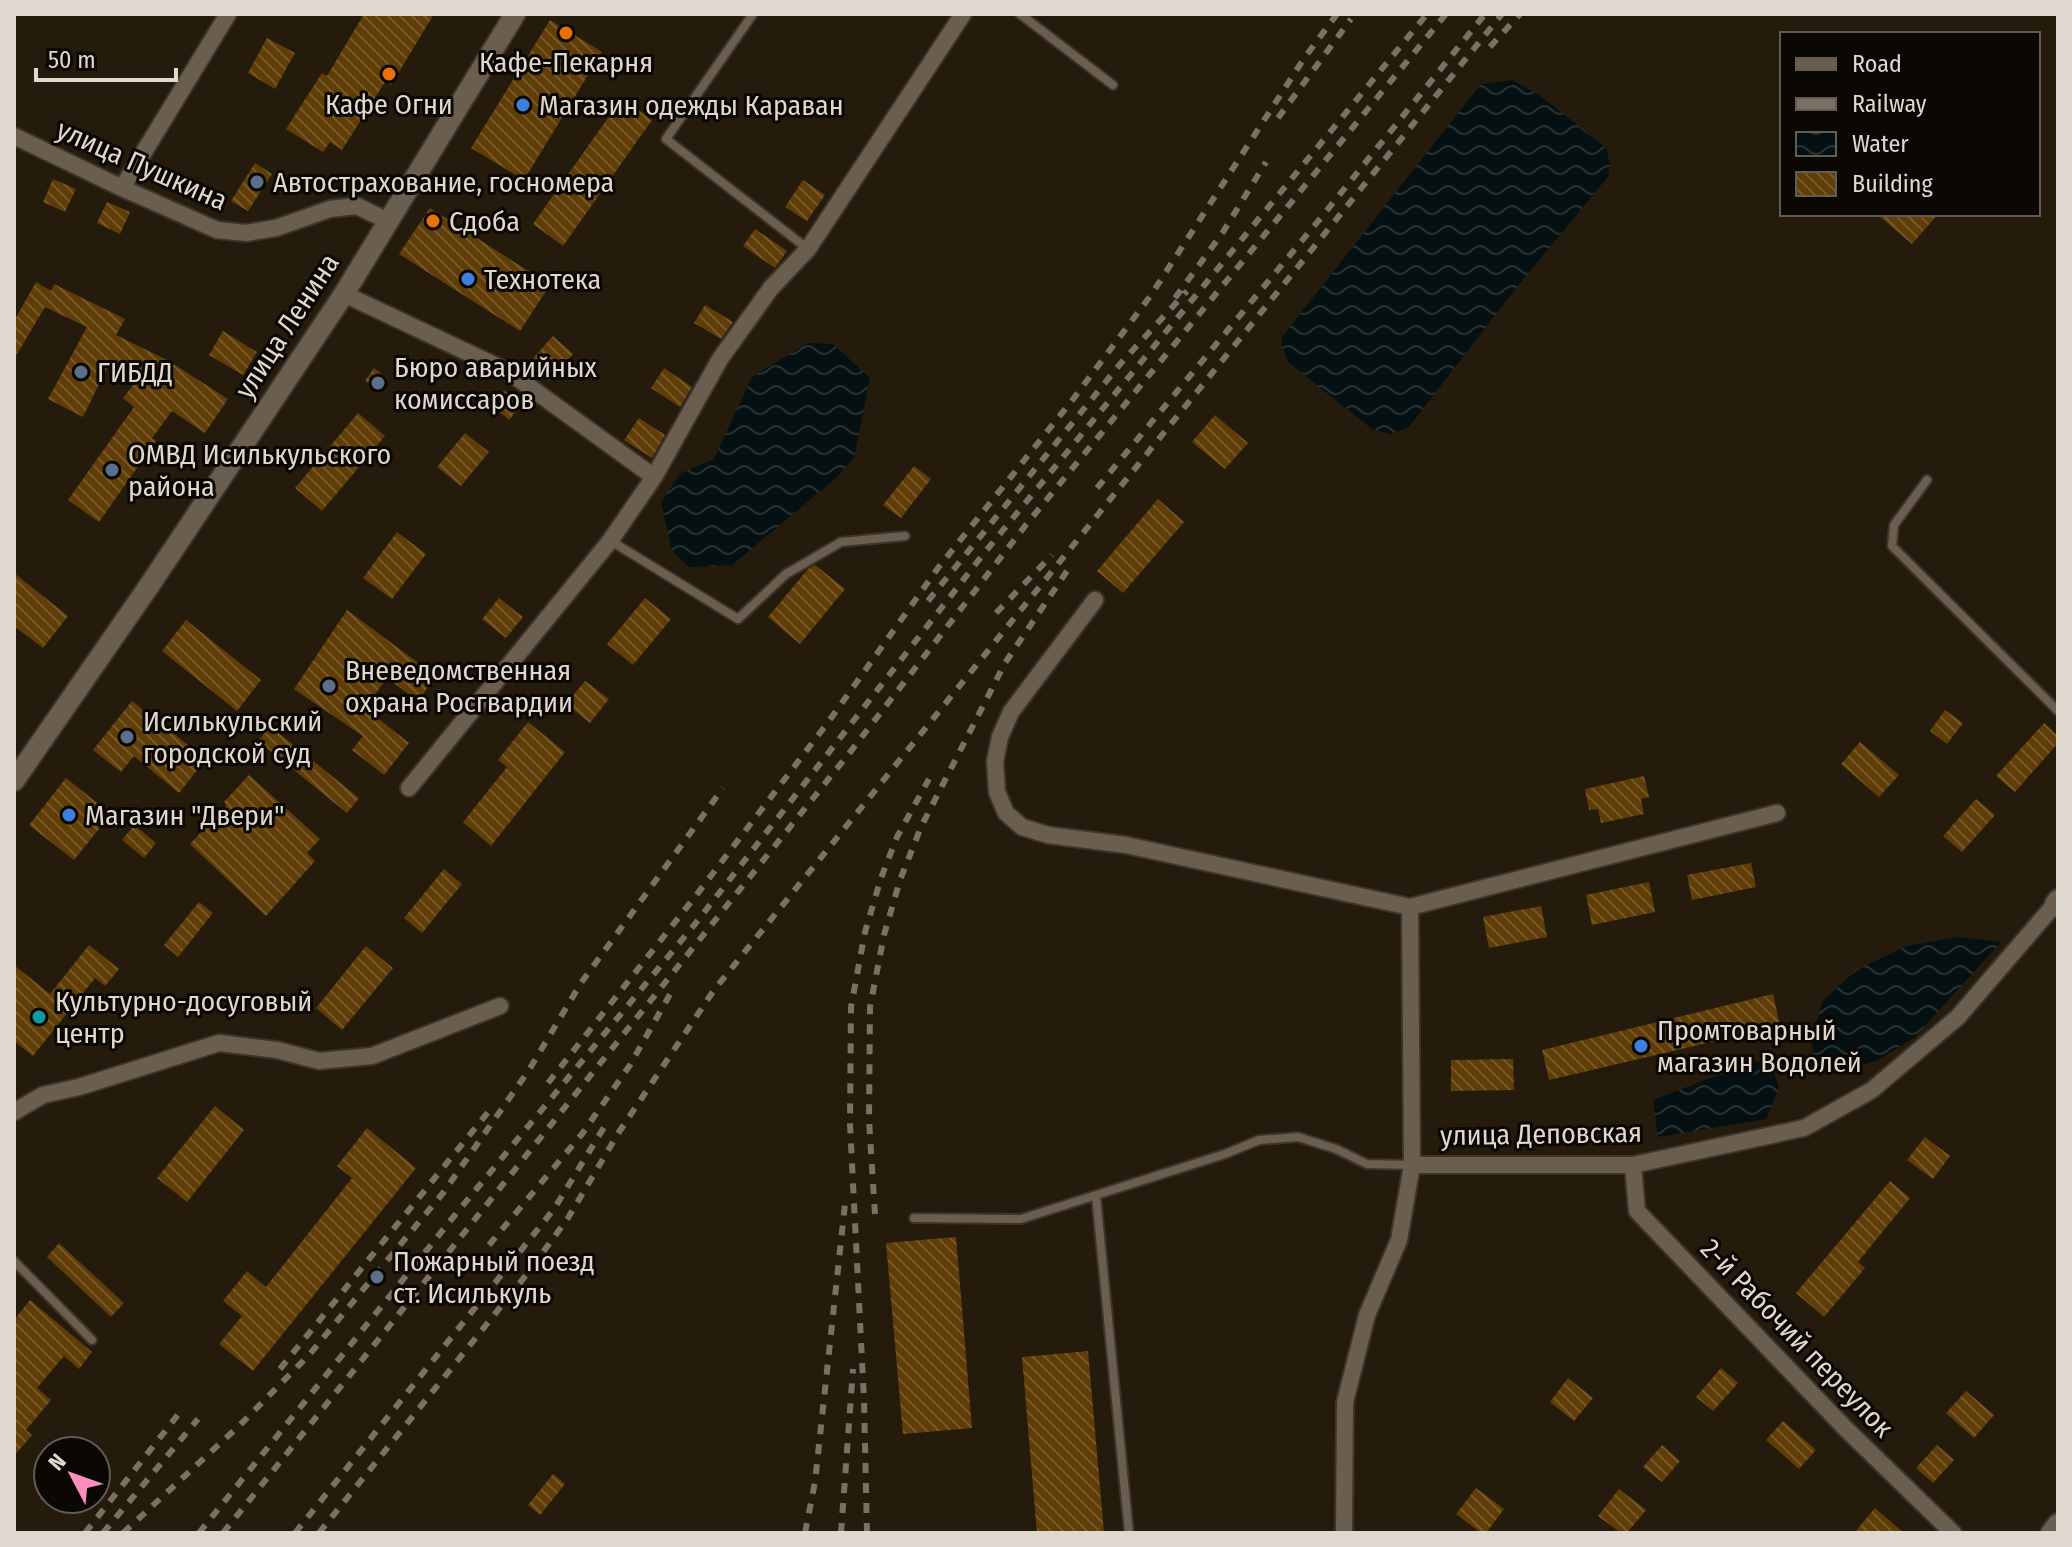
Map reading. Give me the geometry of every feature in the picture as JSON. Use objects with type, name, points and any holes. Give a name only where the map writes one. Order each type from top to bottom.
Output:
[{"type":"street","points":[[122,188],[228,14]]},
{"type":"street","name":"улица Ленина","points":[[14,781],[344,294],[515,14]]},
{"type":"street","points":[[409,788],[610,541],[654,477],[720,359],[771,288],[808,249],[963,14]]},
{"type":"street","name":"улица Пушкина","points":[[14,136],[217,230],[246,233],[276,228],[330,209],[357,206],[388,221]]},
{"type":"street","points":[[344,294],[509,372],[654,477]]},
{"type":"street","points":[[1095,600],[1011,712],[1000,737],[995,761],[997,792],[1006,813],[1022,827],[1048,835],[1126,845],[1410,907],[1777,813]]},
{"type":"street","name":"улица Деповская","points":[[1412,1165],[1633,1165],[1804,1128],[1872,1090],[1958,1017],[2057,904]]},
{"type":"street","points":[[1344,1533],[1345,1402],[1367,1315],[1399,1240],[1412,1165],[1410,907]]},
{"type":"street","points":[[14,1112],[43,1095],[79,1087],[219,1043],[277,1050],[319,1061],[372,1056],[500,1006]]},
{"type":"street","name":"2-й Рабочий переулок","points":[[1633,1165],[1637,1211],[1845,1428],[1953,1533]]},
{"type":"street","points":[[2051,1533],[2058,1524]]},
{"type":"lane","points":[[753,14],[666,139],[808,249]]},
{"type":"lane","points":[[1020,14],[1113,85]]},
{"type":"lane","points":[[1927,480],[1894,525],[1892,546],[2058,711]]},
{"type":"lane","points":[[610,541],[738,619],[786,574],[841,542],[905,536]]},
{"type":"lane","points":[[914,1218],[1021,1219],[1225,1154],[1259,1140],[1298,1137],[1336,1149],[1367,1164],[1412,1165]]},
{"type":"lane","points":[[1096,1196],[1129,1533]]},
{"type":"lane","points":[[14,1261],[92,1340]]},
{"type":"water","points":[[1512,80],[1538,94],[1606,148],[1610,164],[1608,177],[1516,288],[1409,427],[1391,434],[1372,429],[1289,363],[1282,347],[1282,337],[1481,84]]},
{"type":"water","points":[[808,343],[833,344],[870,378],[854,458],[836,478],[732,565],[689,567],[672,551],[661,502],[681,473],[714,459],[752,377]]},
{"type":"water","points":[[1958,937],[2001,942],[1915,1037],[1878,1060],[1839,1072],[1815,1057],[1811,1040],[1823,1001],[1856,970],[1907,946]]},
{"type":"water","points":[[1755,1061],[1772,1066],[1779,1088],[1766,1119],[1658,1137],[1653,1100]]},
{"type":"building","points":[[364,14],[434,14],[391,85],[385,82],[342,150],[330,142],[323,152],[286,129],[322,73],[327,76]]},
{"type":"building","points":[[550,20],[602,52],[524,180],[471,148]]},
{"type":"building","points":[[267,38],[295,53],[275,89],[248,73]]},
{"type":"building","points":[[622,98],[652,120],[563,246],[533,224]]},
{"type":"building","points":[[255,163],[272,174],[248,211],[231,201]]},
{"type":"building","points":[[53,179],[76,189],[65,212],[43,202]]},
{"type":"building","points":[[803,180],[825,195],[807,221],[785,207]]},
{"type":"building","points":[[107,202],[130,212],[120,234],[97,223]]},
{"type":"building","points":[[430,208],[550,285],[520,331],[399,254]]},
{"type":"building","points":[[1879,216],[1936,216],[1912,244]]},
{"type":"building","points":[[755,229],[787,251],[775,268],[743,246]]},
{"type":"building","points":[[36,282],[51,291],[54,284],[125,319],[116,335],[167,360],[228,399],[205,433],[172,411],[152,438],[156,441],[99,522],[68,500],[134,407],[123,398],[138,379],[108,366],[83,417],[48,399],[87,327],[45,307],[14,359],[14,321]]},
{"type":"building","points":[[705,305],[733,322],[721,339],[694,323]]},
{"type":"building","points":[[223,331],[257,352],[243,375],[209,355]]},
{"type":"building","points":[[553,336],[573,354],[549,381],[529,363]]},
{"type":"building","points":[[374,368],[387,378],[377,390],[365,381]]},
{"type":"building","points":[[664,368],[692,387],[680,407],[651,388]]},
{"type":"building","points":[[504,390],[522,404],[509,420],[491,405]]},
{"type":"building","points":[[358,413],[385,436],[322,511],[295,488]]},
{"type":"building","points":[[1215,415],[1248,443],[1225,469],[1192,442]]},
{"type":"building","points":[[639,418],[665,435],[652,458],[624,440]]},
{"type":"building","points":[[465,433],[489,452],[461,486],[437,467]]},
{"type":"building","points":[[914,466],[931,479],[901,518],[883,505]]},
{"type":"building","points":[[1158,499],[1184,522],[1123,593],[1097,571]]},
{"type":"building","points":[[397,532],[426,554],[392,599],[363,578]]},
{"type":"building","points":[[815,565],[845,589],[800,644],[768,617],[808,569]]},
{"type":"building","points":[[14,573],[68,616],[43,648],[14,626]]},
{"type":"building","points":[[499,598],[523,617],[506,638],[482,619]]},
{"type":"building","points":[[645,598],[671,619],[633,665],[607,644]]},
{"type":"building","points":[[347,610],[436,676],[418,701],[387,678],[365,708],[409,743],[384,775],[352,750],[363,736],[294,689]]},
{"type":"building","points":[[186,620],[261,680],[237,711],[162,651]]},
{"type":"building","points":[[585,681],[609,699],[590,723],[566,704]]},
{"type":"building","points":[[132,701],[206,759],[179,793],[134,756],[121,772],[93,750]]},
{"type":"building","points":[[1945,710],[1963,723],[1947,744],[1930,731]]},
{"type":"building","points":[[528,722],[565,752],[491,846],[463,822],[507,767],[498,760]]},
{"type":"building","points":[[2044,723],[2058,736],[2058,743],[2015,792],[1996,776]]},
{"type":"building","points":[[270,726],[359,798],[347,813],[258,741]]},
{"type":"building","points":[[1860,742],[1899,775],[1879,797],[1841,764]]},
{"type":"building","points":[[249,775],[320,839],[307,853],[315,861],[266,916],[190,844],[227,805],[224,802]]},
{"type":"building","points":[[1644,776],[1649,797],[1641,799],[1644,814],[1601,823],[1598,809],[1589,810],[1585,789]]},
{"type":"building","points":[[66,778],[111,814],[74,860],[29,825]]},
{"type":"building","points":[[1976,799],[1995,815],[1962,852],[1943,836]]},
{"type":"building","points":[[134,825],[156,843],[144,858],[122,840]]},
{"type":"building","points":[[1751,863],[1756,887],[1692,900],[1687,875]]},
{"type":"building","points":[[444,869],[462,884],[422,933],[404,918]]},
{"type":"building","points":[[1649,882],[1655,912],[1592,925],[1586,895]]},
{"type":"building","points":[[199,902],[213,913],[178,957],[164,945]]},
{"type":"building","points":[[1541,906],[1547,937],[1489,948],[1483,917]]},
{"type":"building","name":"Культурно-досуговый центр","points":[[89,945],[119,969],[105,986],[95,978],[33,1056],[14,1041],[14,965],[50,994]]},
{"type":"building","points":[[366,946],[393,968],[342,1030],[316,1008]]},
{"type":"building","points":[[1773,994],[1780,1026],[1549,1080],[1542,1050]]},
{"type":"building","points":[[1513,1059],[1514,1090],[1451,1091],[1451,1060]]},
{"type":"building","points":[[215,1106],[244,1130],[187,1202],[157,1178]]},
{"type":"building","points":[[367,1128],[416,1168],[253,1371],[219,1344],[242,1316],[223,1301],[247,1271],[266,1287],[352,1178],[337,1166]]},
{"type":"building","points":[[1925,1137],[1950,1156],[1933,1179],[1907,1160]]},
{"type":"building","points":[[1890,1181],[1910,1198],[1858,1262],[1865,1268],[1824,1317],[1796,1293]]},
{"type":"building","points":[[956,1237],[972,1428],[903,1434],[886,1243]]},
{"type":"building","points":[[59,1243],[124,1303],[111,1317],[47,1257]]},
{"type":"building","points":[[30,1300],[92,1352],[79,1369],[64,1356],[37,1388],[51,1400],[26,1430],[32,1435],[14,1456],[14,1320]]},
{"type":"building","points":[[1088,1351],[1104,1533],[1037,1533],[1022,1357]]},
{"type":"building","points":[[1721,1368],[1738,1383],[1713,1411],[1696,1397]]},
{"type":"building","points":[[1568,1378],[1593,1398],[1574,1421],[1550,1402]]},
{"type":"building","points":[[1966,1391],[1994,1415],[1974,1438],[1946,1413]]},
{"type":"building","points":[[1783,1421],[1816,1450],[1799,1469],[1766,1440]]},
{"type":"building","points":[[1662,1445],[1680,1461],[1662,1482],[1643,1467]]},
{"type":"building","points":[[1937,1445],[1954,1460],[1933,1483],[1916,1468]]},
{"type":"building","points":[[553,1474],[565,1484],[540,1515],[528,1505]]},
{"type":"building","points":[[1476,1488],[1504,1509],[1486,1533],[1481,1533],[1456,1514]]},
{"type":"building","points":[[1619,1489],[1646,1510],[1627,1533],[1621,1533],[1598,1516]]},
{"type":"building","points":[[1875,1508],[1904,1533],[1854,1533]]},
{"type":"railway","points":[[548,1083],[694,898],[829,721],[938,568],[1074,398],[1151,295],[1305,57],[1337,14]]},
{"type":"railway","points":[[199,1533],[695,924],[985,552],[1427,14]]},
{"type":"railway","points":[[223,1533],[851,751],[1025,526],[1446,14]]},
{"type":"railway","points":[[1097,488],[1485,14]]},
{"type":"railway","points":[[319,1533],[527,1274],[568,1218],[619,1132],[714,990],[1502,14]]},
{"type":"railway","points":[[1490,47],[1520,14]]},
{"type":"railway","points":[[1278,118],[1351,19]]},
{"type":"railway","points":[[1175,298],[1223,232],[1266,162]]},
{"type":"railway","points":[[928,601],[1121,363],[1187,291]]},
{"type":"railway","points":[[996,613],[1052,555]]},
{"type":"railway","points":[[875,1214],[869,1120],[870,1007],[884,935],[900,880],[921,827],[1005,663],[1069,568]]},
{"type":"railway","points":[[867,1533],[864,1400],[850,1124],[851,1007],[865,932],[881,878],[897,837],[929,779]]},
{"type":"railway","points":[[123,1533],[240,1425],[309,1355],[443,1193],[529,1070],[581,983],[723,788]]},
{"type":"railway","points":[[489,1245],[582,1134],[630,1065],[673,989]]},
{"type":"railway","points":[[280,1369],[489,1111]]},
{"type":"railway","points":[[295,1533],[554,1209],[606,1124]]},
{"type":"railway","points":[[805,1533],[815,1482],[845,1204]]},
{"type":"railway","points":[[841,1533],[853,1369]]},
{"type":"railway","points":[[85,1533],[184,1407]]},
{"type":"railway","points":[[103,1533],[198,1419]]},
{"type":"place","name":"Кафе-Пекарня","points":[[566,33]]},
{"type":"place","name":"Кафе Огни","points":[[389,74]]},
{"type":"place","name":"Магазин одежды Караван","points":[[523,105]]},
{"type":"place","name":"Автострахование, госномера","points":[[257,182]]},
{"type":"place","name":"Сдоба","points":[[433,221]]},
{"type":"place","name":"Технотека","points":[[468,279]]},
{"type":"place","name":"ГИБДД","points":[[81,372]]},
{"type":"place","name":"Бюро аварийных комиссаров","points":[[378,383]]},
{"type":"place","name":"ОМВД Исилькульского района","points":[[112,470]]},
{"type":"place","name":"Вневедомственная охрана Росгвардии","points":[[329,686]]},
{"type":"place","name":"Исилькульский городской суд","points":[[127,737]]},
{"type":"place","name":"Магазин \"Двери\"","points":[[69,815]]},
{"type":"place","name":"Культурно-досуговый центр","points":[[39,1017]]},
{"type":"place","name":"Промтоварный магазин Водолей","points":[[1641,1046]]},
{"type":"place","name":"Пожарный поезд ст. Исилькуль","points":[[377,1277]]}]
